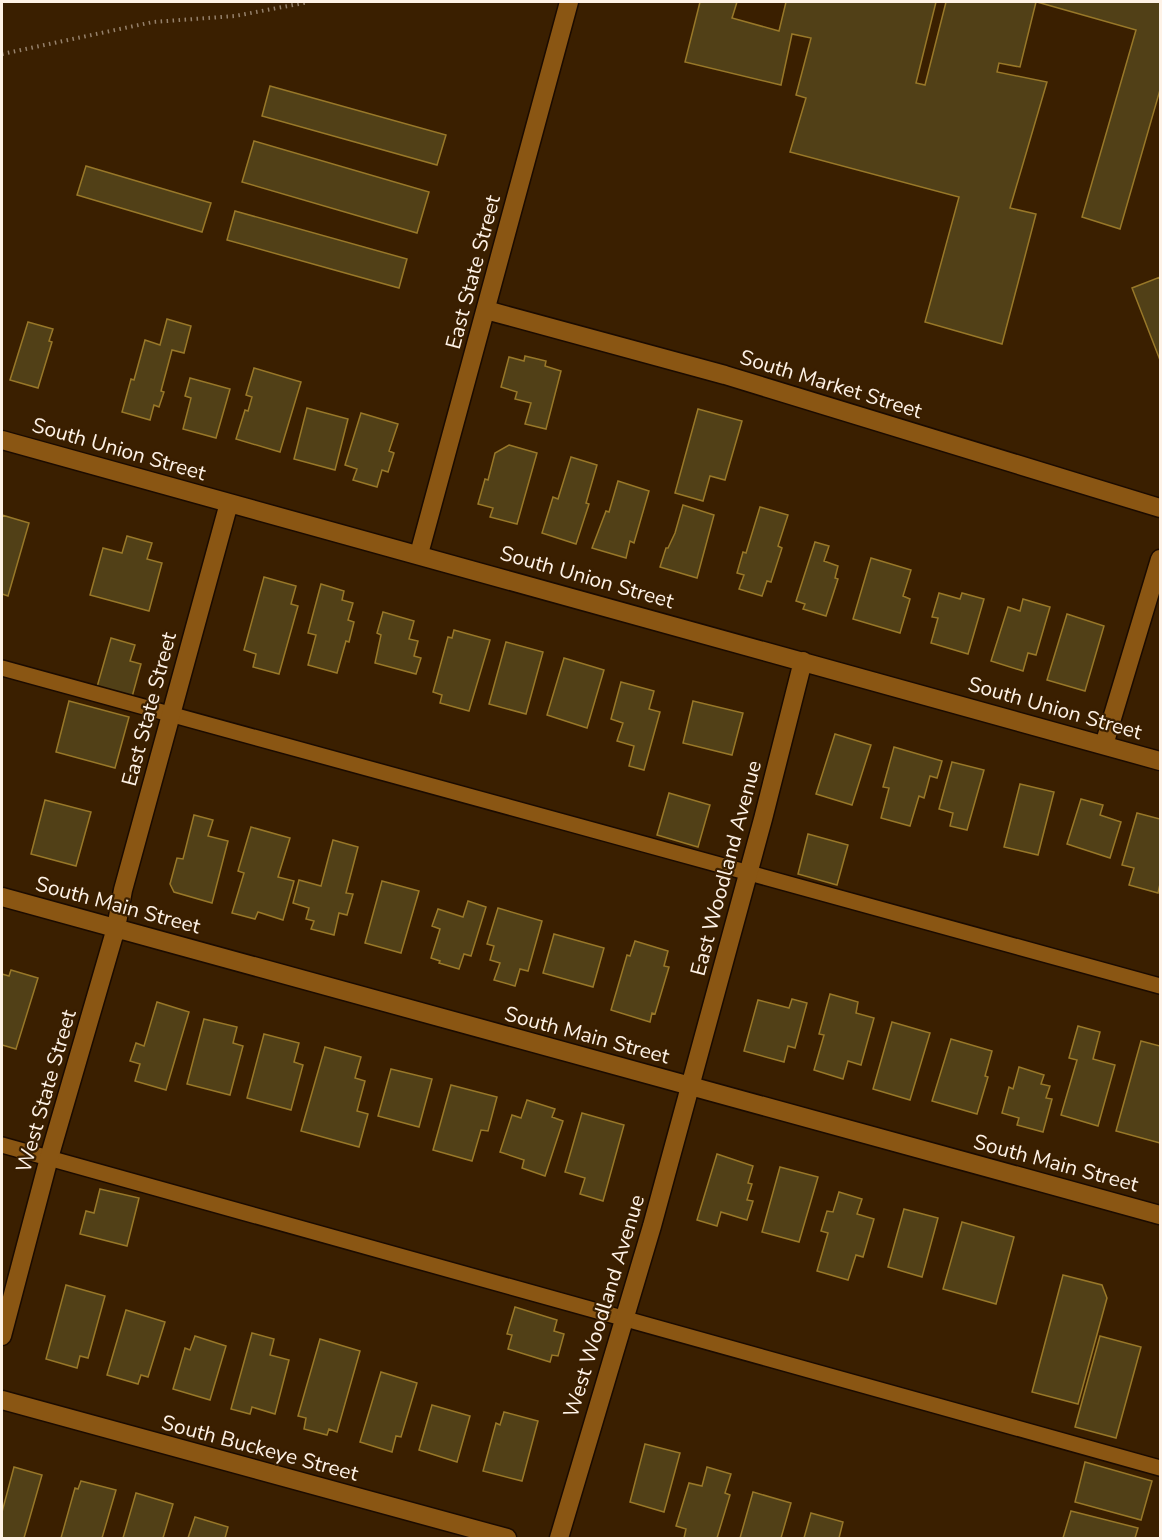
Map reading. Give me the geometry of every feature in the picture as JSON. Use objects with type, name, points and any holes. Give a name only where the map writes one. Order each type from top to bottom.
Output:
[{"type":"street","name":"East State Street","points":[[419,554],[569,2]]},
{"type":"street","name":"South Market Street","points":[[486,309],[725,375],[1161,508]]},
{"type":"street","name":"South Union Street","points":[[2,440],[1161,761]]},
{"type":"street","name":"East State Street","points":[[116,928],[123,890],[229,503]]},
{"type":"street","points":[[1104,745],[1161,559]]},
{"type":"street","name":"East Woodland Avenue","points":[[691,1087],[803,661]]},
{"type":"street","name":"South Main Street","points":[[2,897],[1161,1215]]},
{"type":"street","name":"West State Street","points":[[2,1336],[49,1158],[116,928]]},
{"type":"street","name":"West Woodland Avenue","points":[[559,1539],[691,1087]]},
{"type":"street","name":"South Buckeye Street","points":[[2,1400],[507,1539]]},
{"type":"lane","points":[[2,668],[1161,986]]},
{"type":"lane","points":[[2,1145],[1161,1468]]},
{"type":"path","points":[[2,54],[153,22],[235,16],[309,2]]},
{"type":"building","points":[[700,2],[737,2],[732,18],[779,31],[786,2],[936,2],[916,83],[925,85],[946,2],[1036,2],[1020,67],[999,63],[997,72],[1047,82],[1010,208],[1036,214],[1002,344],[925,322],[959,197],[790,152],[806,98],[796,95],[811,38],[792,34],[781,85],[685,62]]},
{"type":"building","points":[[1037,2],[1160,2],[1160,90],[1120,229],[1082,217],[1136,30]]},
{"type":"building","points":[[270,86],[446,135],[437,165],[262,116]]},
{"type":"building","points":[[254,141],[429,192],[417,233],[242,182]]},
{"type":"building","points":[[86,166],[211,203],[202,232],[77,195]]},
{"type":"building","points":[[235,211],[407,259],[399,288],[227,240]]},
{"type":"building","points":[[1160,277],[1160,360],[1132,288]]},
{"type":"building","points":[[167,319],[191,326],[184,353],[172,350],[159,407],[154,405],[150,420],[122,412],[145,340],[160,345]]},
{"type":"building","points":[[28,322],[53,329],[49,341],[52,342],[38,388],[10,380]]},
{"type":"building","points":[[525,356],[546,361],[545,366],[561,371],[546,429],[525,424],[531,403],[515,399],[517,392],[501,387],[509,357],[524,361]]},
{"type":"building","points":[[254,368],[301,382],[280,452],[236,439],[245,410],[248,411],[252,397],[246,395]]},
{"type":"building","points":[[190,378],[230,389],[216,438],[183,429],[191,398],[185,396]]},
{"type":"building","points":[[307,408],[348,419],[335,470],[294,459]]},
{"type":"building","points":[[698,409],[742,421],[725,480],[710,476],[703,501],[675,493]]},
{"type":"building","points":[[361,413],[398,424],[389,451],[394,453],[388,472],[382,470],[377,487],[353,480],[357,469],[345,465]]},
{"type":"building","points":[[509,445],[537,453],[517,524],[490,517],[493,508],[478,504],[485,479],[488,480],[495,453]]},
{"type":"building","points":[[571,457],[597,465],[586,503],[589,504],[576,544],[542,533],[553,497],[558,499]]},
{"type":"building","points":[[618,481],[649,491],[634,543],[630,541],[626,558],[592,548],[606,511],[609,512]]},
{"type":"building","points":[[683,505],[714,515],[697,578],[660,567],[666,548],[675,533]]},
{"type":"building","points":[[760,507],[788,515],[778,546],[782,548],[771,582],[767,581],[762,596],[739,589],[744,575],[737,573],[743,552],[746,553]]},
{"type":"building","points":[[2,515],[29,523],[8,596],[2,594]]},
{"type":"building","points":[[127,536],[152,543],[147,559],[162,563],[149,611],[90,595],[103,548],[122,553]]},
{"type":"building","points":[[815,542],[829,546],[824,561],[838,566],[835,578],[838,579],[826,616],[803,609],[805,604],[796,601]]},
{"type":"building","points":[[871,558],[911,570],[903,596],[910,599],[900,633],[853,619]]},
{"type":"building","points":[[264,577],[296,586],[291,604],[298,606],[279,674],[253,667],[256,654],[244,650]]},
{"type":"building","points":[[321,584],[344,591],[342,600],[353,603],[348,620],[354,622],[337,673],[308,665],[316,635],[308,633]]},
{"type":"building","points":[[939,593],[960,599],[962,593],[984,599],[968,654],[931,643],[938,618],[932,617]]},
{"type":"building","points":[[1023,599],[1050,607],[1036,655],[1028,653],[1023,671],[991,661],[1008,607],[1020,611]]},
{"type":"building","points":[[383,612],[414,621],[409,639],[418,641],[414,656],[421,658],[416,674],[375,663],[381,635],[377,633]]},
{"type":"building","points":[[1067,614],[1104,626],[1085,691],[1047,680]]},
{"type":"building","points":[[454,630],[490,640],[469,711],[440,703],[442,695],[433,692],[448,637],[452,638]]},
{"type":"building","points":[[111,638],[135,645],[130,661],[141,664],[132,697],[97,687]]},
{"type":"building","points":[[506,642],[543,652],[526,714],[489,704]]},
{"type":"building","points":[[564,658],[604,670],[587,728],[547,715]]},
{"type":"building","points":[[621,682],[654,691],[649,709],[660,712],[644,770],[629,766],[634,746],[617,741],[623,723],[611,719]]},
{"type":"building","points":[[69,701],[129,717],[115,768],[56,752]]},
{"type":"building","points":[[693,701],[743,713],[732,755],[683,743]]},
{"type":"building","points":[[835,734],[871,745],[852,805],[816,794]]},
{"type":"building","points":[[894,747],[942,761],[937,778],[930,776],[924,798],[919,796],[910,826],[881,818],[889,788],[883,787]]},
{"type":"building","points":[[952,762],[984,770],[967,830],[950,826],[953,813],[939,809]]},
{"type":"building","points":[[1020,784],[1054,792],[1038,855],[1004,847]]},
{"type":"building","points":[[669,793],[710,805],[698,847],[657,835]]},
{"type":"building","points":[[1081,799],[1103,805],[1100,815],[1121,822],[1110,858],[1067,844]]},
{"type":"building","points":[[45,800],[91,812],[76,866],[31,854]]},
{"type":"building","points":[[1137,813],[1160,819],[1158,893],[1129,885],[1134,868],[1122,865]]},
{"type":"building","points":[[194,815],[213,820],[208,836],[228,841],[212,903],[174,892],[170,884],[177,858],[183,859]]},
{"type":"building","points":[[251,827],[290,838],[278,877],[294,881],[283,920],[258,912],[255,919],[232,913],[244,873],[238,871]]},
{"type":"building","points":[[808,834],[848,845],[837,885],[798,874]]},
{"type":"building","points":[[333,840],[358,847],[346,893],[353,894],[347,915],[339,913],[334,935],[311,929],[314,921],[306,919],[309,908],[293,903],[299,880],[321,886]]},
{"type":"building","points":[[382,881],[419,891],[401,953],[365,943]]},
{"type":"building","points":[[468,901],[486,907],[471,956],[464,954],[459,969],[431,958],[440,929],[432,926],[438,909],[463,917]]},
{"type":"building","points":[[498,908],[542,921],[528,971],[520,969],[515,986],[494,980],[500,963],[490,960],[494,946],[487,944]]},
{"type":"building","points":[[554,934],[604,948],[593,987],[543,973]]},
{"type":"building","points":[[635,941],[668,951],[664,966],[669,967],[655,1014],[652,1013],[650,1022],[611,1010],[627,955],[630,956]]},
{"type":"building","points":[[11,970],[38,978],[16,1049],[2,1045],[2,974],[9,976]]},
{"type":"building","points":[[830,994],[858,1002],[856,1013],[874,1018],[861,1065],[848,1061],[843,1079],[814,1070],[824,1035],[819,1034]]},
{"type":"building","points":[[792,999],[807,1003],[795,1048],[788,1046],[784,1062],[744,1051],[758,1000],[789,1008]]},
{"type":"building","points":[[157,1002],[189,1012],[166,1090],[135,1081],[140,1064],[130,1061],[136,1043],[144,1046]]},
{"type":"building","points":[[204,1019],[237,1027],[233,1043],[243,1046],[230,1095],[187,1084]]},
{"type":"building","points":[[892,1022],[930,1033],[910,1100],[873,1089]]},
{"type":"building","points":[[1078,1026],[1100,1032],[1093,1059],[1115,1065],[1098,1126],[1061,1115],[1077,1060],[1069,1058]]},
{"type":"building","points":[[264,1034],[299,1043],[294,1062],[303,1065],[291,1110],[247,1098]]},
{"type":"building","points":[[951,1039],[992,1051],[985,1076],[988,1077],[977,1114],[932,1101]]},
{"type":"building","points":[[1141,1041],[1160,1046],[1160,1143],[1116,1131]]},
{"type":"building","points":[[325,1047],[361,1057],[355,1078],[365,1081],[357,1111],[368,1114],[359,1147],[301,1131]]},
{"type":"building","points":[[1019,1067],[1044,1075],[1041,1084],[1050,1086],[1046,1098],[1052,1099],[1043,1132],[1017,1125],[1019,1118],[1002,1113],[1009,1087],[1013,1089]]},
{"type":"building","points":[[391,1069],[432,1079],[419,1127],[378,1116]]},
{"type":"building","points":[[451,1085],[497,1097],[488,1131],[481,1130],[472,1161],[433,1150]]},
{"type":"building","points":[[527,1100],[555,1109],[552,1117],[563,1121],[545,1176],[522,1168],[524,1160],[500,1152],[512,1115],[521,1118]]},
{"type":"building","points":[[582,1113],[624,1125],[603,1201],[580,1194],[585,1178],[565,1172]]},
{"type":"building","points":[[717,1154],[753,1166],[748,1183],[752,1184],[747,1200],[753,1201],[747,1220],[721,1212],[717,1226],[697,1220]]},
{"type":"building","points":[[780,1167],[818,1177],[799,1242],[762,1232]]},
{"type":"building","points":[[100,1189],[139,1198],[127,1246],[80,1234],[86,1211],[94,1213]]},
{"type":"building","points":[[839,1192],[862,1199],[857,1214],[874,1219],[863,1257],[856,1255],[848,1280],[817,1271],[828,1233],[821,1231],[827,1211],[833,1212]]},
{"type":"building","points":[[904,1209],[938,1218],[922,1277],[888,1267]]},
{"type":"building","points":[[962,1222],[1014,1237],[996,1304],[943,1289]]},
{"type":"building","points":[[1063,1275],[1102,1285],[1107,1298],[1078,1404],[1032,1392]]},
{"type":"building","points":[[66,1285],[105,1296],[88,1358],[80,1356],[77,1368],[46,1359]]},
{"type":"building","points":[[515,1307],[557,1320],[554,1331],[564,1334],[558,1356],[552,1355],[550,1362],[508,1349],[512,1335],[507,1334]]},
{"type":"building","points":[[126,1310],[165,1322],[148,1377],[141,1375],[138,1384],[107,1375]]},
{"type":"building","points":[[252,1333],[274,1339],[270,1355],[289,1360],[275,1414],[252,1407],[250,1414],[231,1409]]},
{"type":"building","points":[[195,1336],[226,1346],[210,1400],[173,1389],[185,1348],[190,1350]]},
{"type":"building","points":[[1100,1336],[1141,1347],[1116,1438],[1075,1427]]},
{"type":"building","points":[[320,1339],[360,1351],[337,1432],[329,1429],[327,1435],[304,1429],[306,1418],[298,1416]]},
{"type":"building","points":[[381,1372],[417,1383],[401,1437],[396,1436],[392,1452],[360,1442]]},
{"type":"building","points":[[432,1405],[470,1416],[457,1462],[419,1450]]},
{"type":"building","points":[[504,1412],[538,1421],[522,1481],[483,1471],[496,1423],[500,1425]]},
{"type":"building","points":[[645,1444],[680,1453],[664,1512],[630,1502]]},
{"type":"building","points":[[1085,1462],[1152,1481],[1141,1520],[1075,1502]]},
{"type":"building","points":[[14,1467],[42,1475],[24,1538],[2,1538],[2,1512]]},
{"type":"building","points":[[707,1467],[731,1474],[725,1493],[730,1495],[717,1538],[684,1538],[686,1529],[676,1526],[689,1483],[702,1486]]},
{"type":"building","points":[[81,1481],[116,1490],[102,1538],[61,1538],[75,1488],[78,1489]]},
{"type":"building","points":[[753,1492],[791,1503],[781,1538],[740,1538]]},
{"type":"building","points":[[136,1493],[173,1504],[163,1538],[123,1538]]},
{"type":"building","points":[[1071,1511],[1138,1528],[1135,1538],[1063,1538]]},
{"type":"building","points":[[811,1513],[843,1522],[839,1538],[804,1538]]},
{"type":"building","points":[[195,1517],[228,1527],[225,1538],[188,1538]]}]
